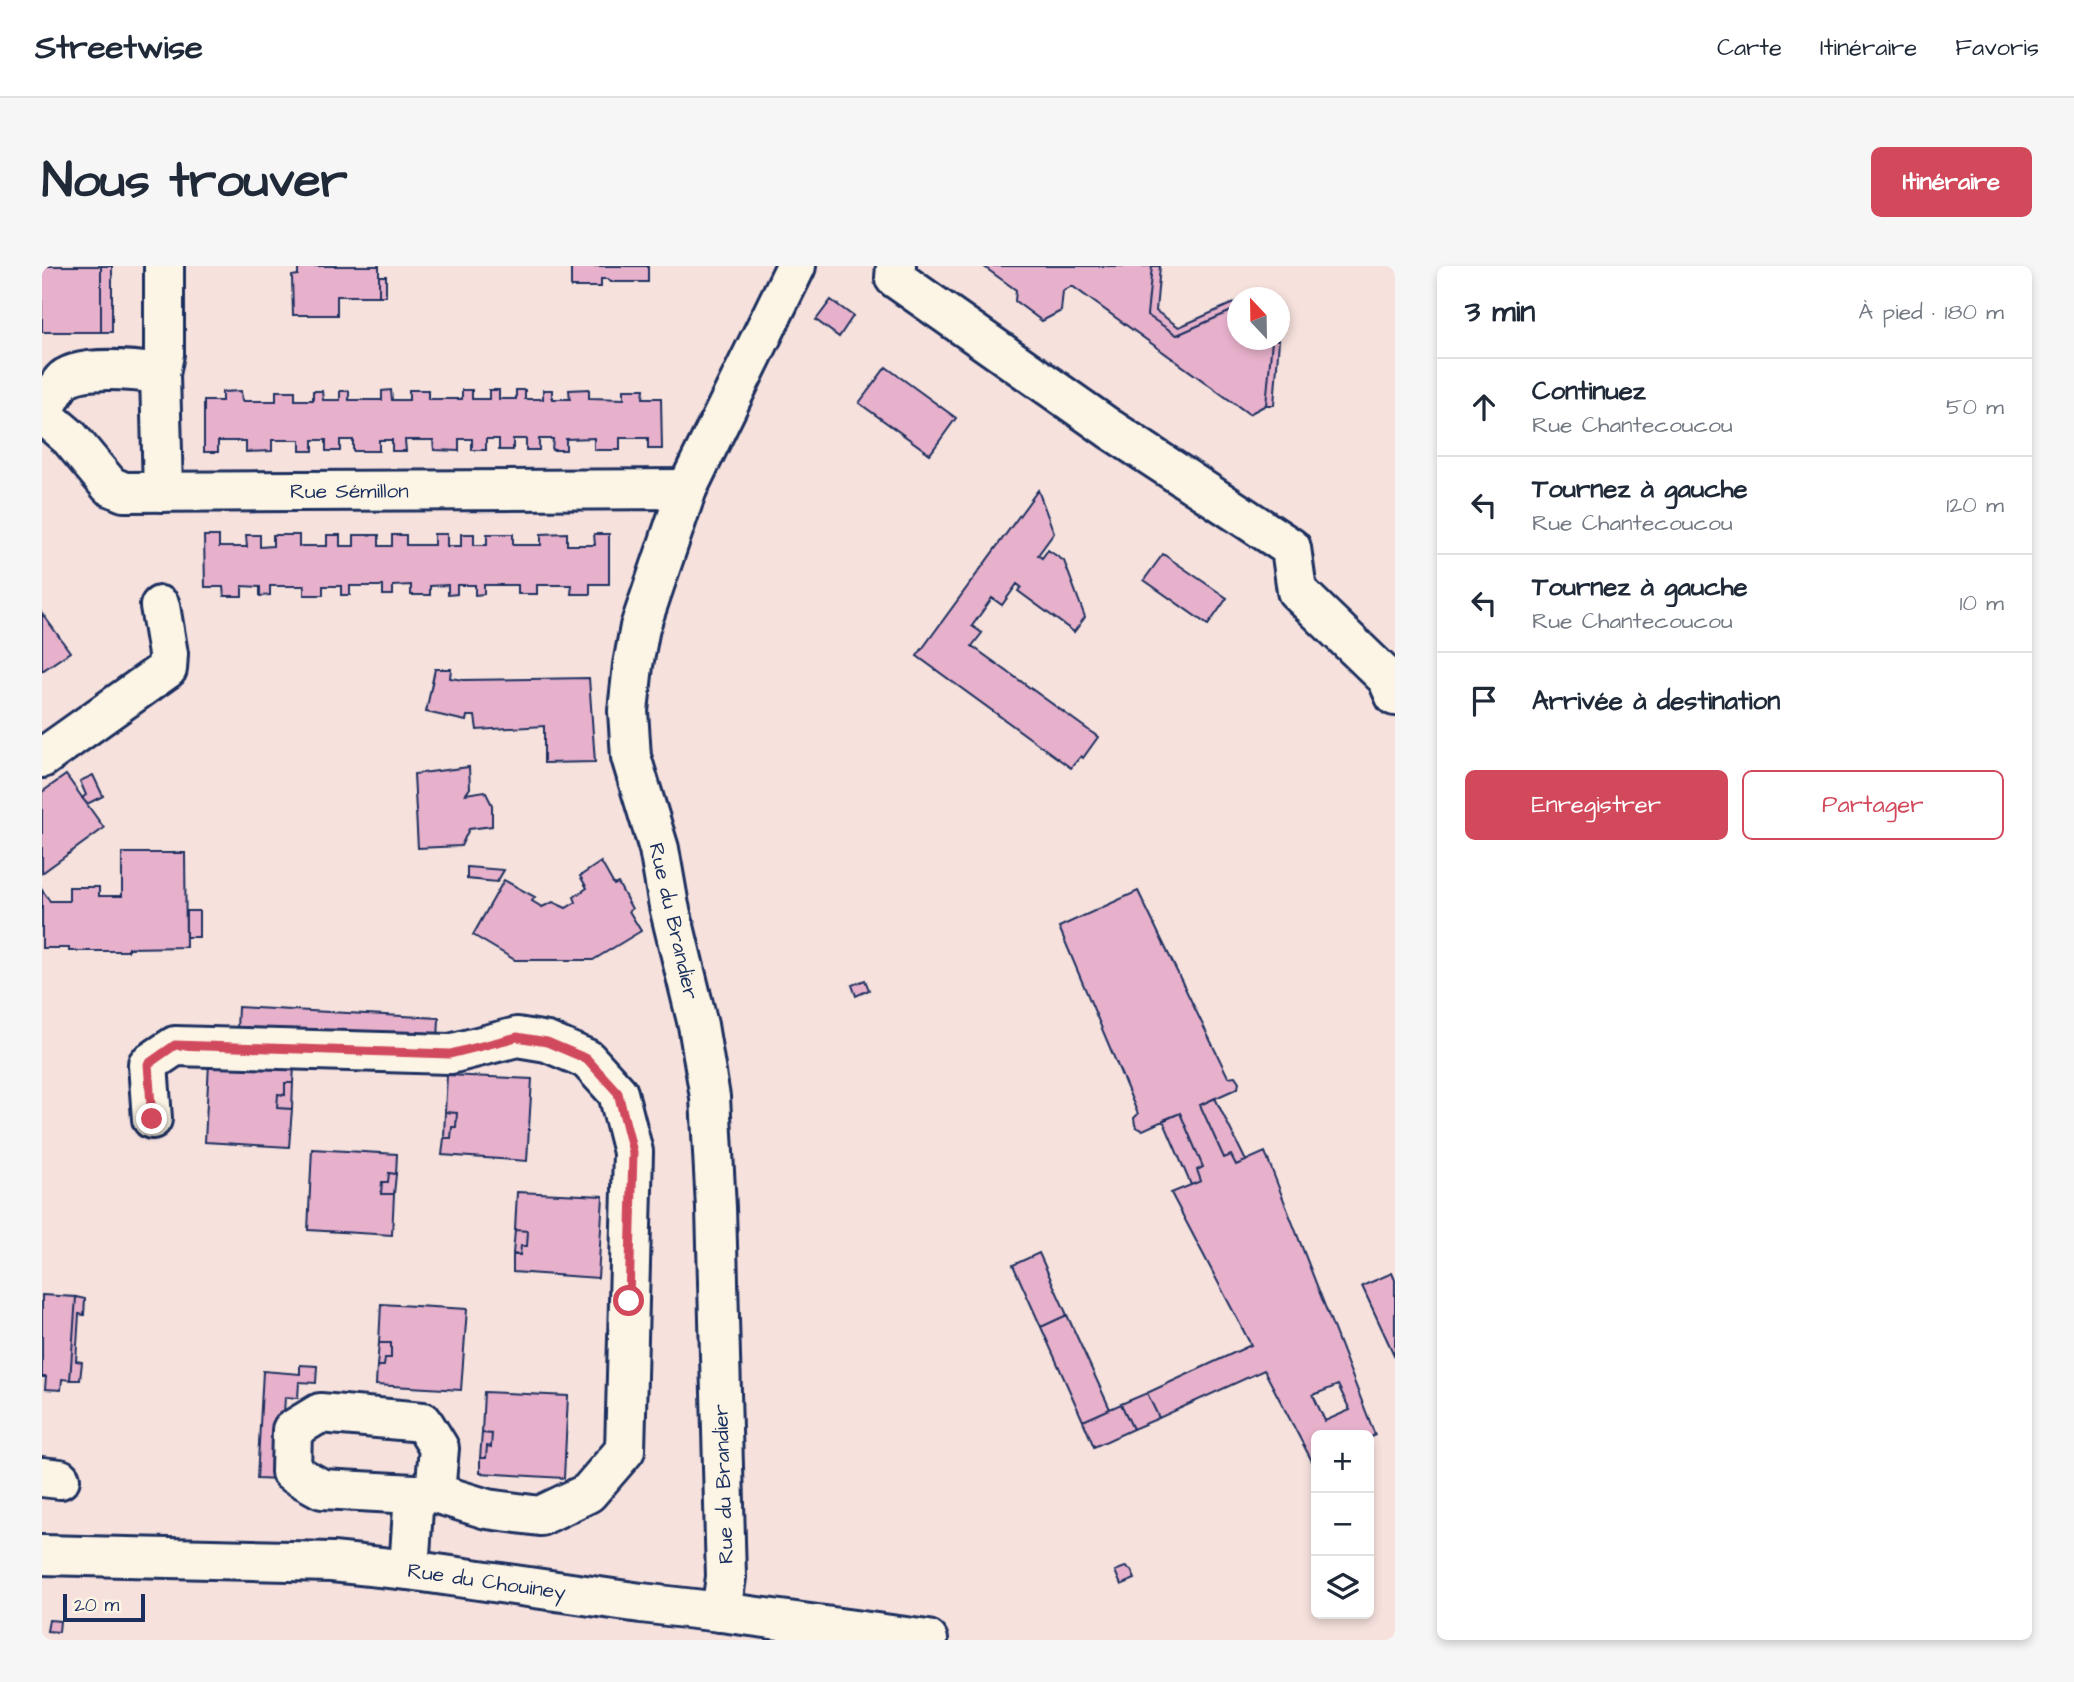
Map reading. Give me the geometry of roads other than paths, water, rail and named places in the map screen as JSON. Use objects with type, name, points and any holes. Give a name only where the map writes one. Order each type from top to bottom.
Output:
[{"type":"street","points":[[163,492],[160,374],[164,354],[164,266]]},
{"type":"street","name":"Rue du Brandier","points":[[743,1623],[726,1577],[716,1208],[710,1097],[698,1025],[669,906],[659,849],[631,757],[628,711],[640,627],[687,489],[796,266]]},
{"type":"street","points":[[896,266],[895,278],[1110,429],[1291,548],[1297,591],[1387,678],[1395,696]]},
{"type":"street","points":[[42,414],[63,379],[78,372],[119,369],[160,374]]},
{"type":"street","name":"Rue Sémillon","points":[[42,414],[70,438],[110,486],[124,492],[687,489]]},
{"type":"street","points":[[42,758],[167,670],[168,654],[160,606]]},
{"type":"street","points":[[152,1119],[148,1064],[175,1045],[450,1054],[517,1037],[547,1042],[587,1059],[618,1093],[633,1152],[625,1450],[588,1493],[540,1516],[487,1509],[425,1493],[409,1570]]},
{"type":"street","name":"Rue du Chouiney","points":[[42,1555],[332,1562],[409,1570],[628,1602],[743,1623],[928,1640]]}]
